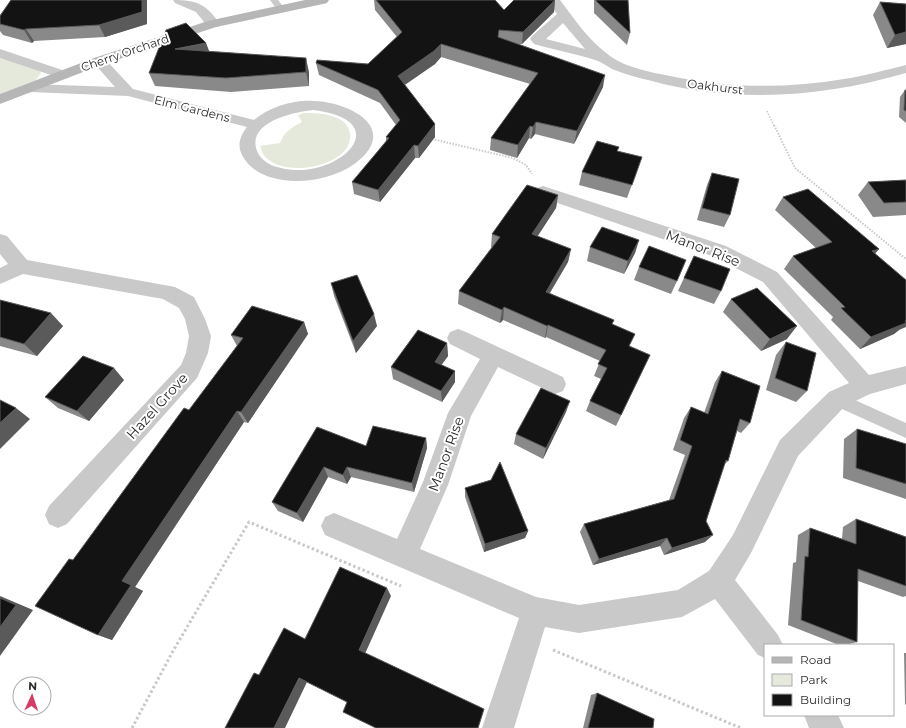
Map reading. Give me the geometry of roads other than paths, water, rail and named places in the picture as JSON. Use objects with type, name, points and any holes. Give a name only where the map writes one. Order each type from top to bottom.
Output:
[{"type":"street","points":[[179,0],[201,9],[213,24]]},
{"type":"street","name":"Cherry Orchard","points":[[0,99],[99,61],[278,4],[323,0]]},
{"type":"street","name":"Oakhurst","points":[[553,0],[584,41],[606,59],[626,68],[667,80],[712,88],[758,91],[843,84],[906,69]]},
{"type":"street","points":[[564,15],[537,38],[538,41],[606,59]]},
{"type":"street","points":[[0,53],[63,75]]},
{"type":"street","points":[[99,61],[128,92]]},
{"type":"street","name":"Elm Gardens","points":[[30,88],[128,92],[257,125]]},
{"type":"street","points":[[297,106],[321,106],[343,110],[354,116],[361,124],[364,134],[362,146],[353,157],[338,167],[320,174],[299,176],[279,174],[263,168],[252,159],[247,148],[249,136],[257,125],[268,117],[282,110],[297,106]]},
{"type":"street","name":"Manor Rise","points":[[543,192],[719,251],[770,277],[865,386]]},
{"type":"street","points":[[0,241],[21,266],[0,277]]},
{"type":"street","name":"Hazel Grove","points":[[21,266],[168,292],[187,303],[195,319],[200,336],[197,354],[189,371],[58,515]]},
{"type":"street","points":[[458,338],[555,384]]},
{"type":"street","name":"Manor Rise","points":[[403,555],[435,485],[460,413],[494,355]]},
{"type":"street","points":[[334,526],[536,611],[579,619],[682,603],[719,581],[742,544],[789,448],[837,399],[865,386],[906,375]]},
{"type":"street","points":[[719,581],[767,644]]},
{"type":"street","points":[[498,728],[528,640],[536,611]]},
{"type":"street","points":[[819,716],[828,728]]},
{"type":"lane","points":[[837,399],[906,431]]}]
